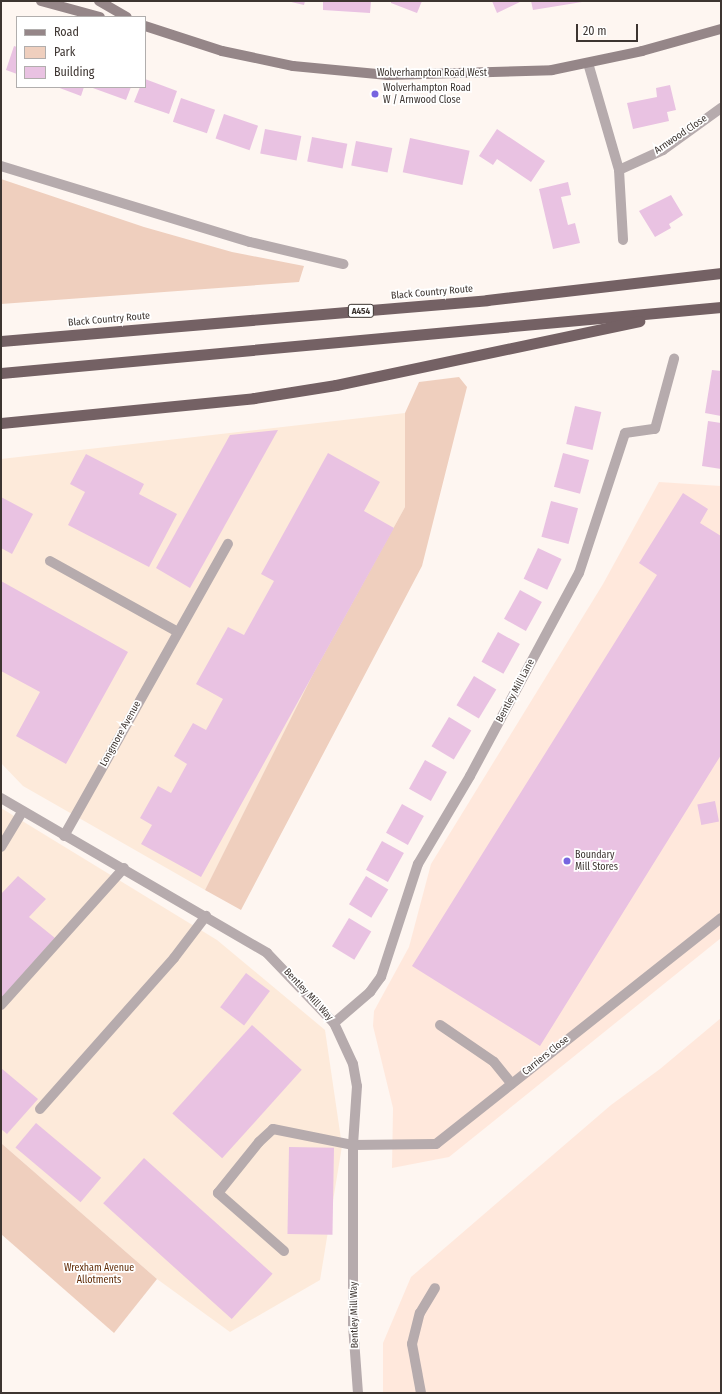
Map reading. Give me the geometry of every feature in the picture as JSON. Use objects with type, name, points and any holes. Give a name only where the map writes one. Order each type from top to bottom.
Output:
[{"type":"highway","name":"Black Country Route","points":[[1,341],[487,300],[721,273]]},
{"type":"highway","points":[[1,373],[721,307]]},
{"type":"highway","points":[[1,423],[254,398],[336,384],[693,310]]},
{"type":"main road","points":[[41,1],[96,16]]},
{"type":"main road","points":[[99,1],[125,16]]},
{"type":"main road","name":"Wolverhampton Road West","points":[[146,26],[236,54],[342,73],[395,75],[520,72],[588,63],[721,29]]},
{"type":"street","points":[[588,63],[619,170],[623,240]]},
{"type":"street","name":"Arnwood Close","points":[[619,170],[663,150],[721,108]]},
{"type":"street","points":[[1,166],[250,242],[343,264]]},
{"type":"street","name":"Bentley Mill Lane","points":[[334,1023],[370,992],[381,977],[418,864],[470,776],[580,573],[625,433],[655,429],[674,359]]},
{"type":"street","name":"Longmore Avenue","points":[[64,836],[228,544]]},
{"type":"street","points":[[50,561],[178,632]]},
{"type":"street","name":"Bentley Mill Way","points":[[1,798],[22,812],[124,868],[267,953],[334,1023],[353,1064],[357,1086],[354,1145],[353,1324],[358,1393]]},
{"type":"street","points":[[1,847],[22,812]]},
{"type":"street","points":[[1,1005],[124,868]]},
{"type":"street","points":[[40,1109],[174,958],[206,916]]},
{"type":"street","name":"Carriers Close","points":[[284,1251],[218,1193],[259,1142],[273,1129],[354,1145],[436,1144],[721,918]]},
{"type":"street","points":[[440,1025],[494,1062],[512,1084]]},
{"type":"street","points":[[421,1393],[412,1344],[420,1313],[435,1288]]},
{"type":"shaded area","points":[[405,413],[405,507],[313,674],[205,890],[23,786],[1,763],[1,459]]},
{"type":"shaded area","points":[[659,482],[721,486],[721,938],[449,1157],[392,1168],[393,1108],[373,1026],[374,1011],[409,947],[431,864],[603,584]]},
{"type":"shaded area","points":[[1,808],[217,940],[325,1030],[342,1146],[320,1280],[230,1332],[157,1279],[1,1143]]},
{"type":"shaded area","points":[[721,1018],[721,1393],[383,1393],[383,1343],[411,1277],[611,1105],[660,1069]]},
{"type":"green space","points":[[1,179],[144,227],[232,252],[304,266],[299,282],[1,304]]},
{"type":"green space","points":[[459,377],[467,387],[422,566],[241,910],[205,890],[313,674],[405,507],[405,413],[419,382]]},
{"type":"green space","name":"Wrexham Avenue Allotments","points":[[1,1143],[157,1279],[114,1333],[1,1234]]},
{"type":"building","points":[[287,1],[305,1],[304,5]]},
{"type":"building","points":[[323,1],[371,1],[370,13],[323,10]]},
{"type":"building","points":[[391,1],[422,1],[417,13],[391,3]]},
{"type":"building","points":[[492,1],[522,1],[497,13]]},
{"type":"building","points":[[531,1],[582,1],[582,2],[533,10]]},
{"type":"building","points":[[14,46],[16,47],[16,74],[6,70]]},
{"type":"building","points":[[146,79],[177,91],[169,114],[134,102],[140,88],[146,88]]},
{"type":"building","points":[[670,85],[676,110],[667,112],[669,121],[633,129],[627,103],[657,97],[656,88]]},
{"type":"building","points":[[60,88],[84,88],[81,96]]},
{"type":"building","points":[[93,88],[131,88],[126,100]]},
{"type":"building","points":[[181,98],[215,110],[207,133],[173,122]]},
{"type":"building","points":[[224,114],[258,126],[250,150],[216,139]]},
{"type":"building","points":[[265,129],[301,136],[297,161],[260,154]]},
{"type":"building","points":[[497,129],[545,161],[531,182],[497,159],[493,165],[479,156]]},
{"type":"building","points":[[312,137],[347,144],[343,168],[307,162]]},
{"type":"building","points":[[410,138],[470,151],[462,185],[403,172]]},
{"type":"building","points":[[356,141],[392,148],[388,173],[351,166]]},
{"type":"building","points":[[568,182],[571,195],[561,197],[568,225],[575,223],[580,243],[553,249],[539,189]]},
{"type":"building","points":[[671,195],[683,215],[669,224],[671,228],[655,237],[639,211]]},
{"type":"building","points":[[712,370],[721,371],[721,416],[705,413]]},
{"type":"building","points":[[575,406],[601,412],[593,450],[566,444]]},
{"type":"building","points":[[708,421],[721,423],[721,469],[702,466]]},
{"type":"building","points":[[278,430],[190,588],[156,568],[230,435]]},
{"type":"building","points":[[328,453],[380,482],[364,511],[394,528],[201,877],[141,844],[152,825],[140,818],[158,786],[171,793],[187,764],[174,756],[193,723],[206,730],[223,699],[196,684],[228,627],[244,635],[274,581],[261,574]]},
{"type":"building","points":[[563,453],[589,460],[580,494],[554,487]]},
{"type":"building","points":[[86,454],[144,484],[139,494],[177,514],[149,567],[68,525],[85,492],[70,484]]},
{"type":"building","name":"Boundary Mill Stores","points":[[683,493],[708,509],[700,523],[721,536],[721,755],[540,1046],[412,966],[657,575],[639,563]]},
{"type":"building","points":[[1,497],[33,514],[12,554],[1,548]]},
{"type":"building","points":[[551,501],[578,508],[568,544],[541,537]]},
{"type":"building","points":[[538,548],[562,559],[547,590],[524,579]]},
{"type":"building","points":[[1,581],[128,652],[66,764],[16,736],[40,692],[1,671]]},
{"type":"building","points":[[520,590],[542,602],[526,631],[504,619]]},
{"type":"building","points":[[498,632],[520,644],[503,674],[482,662]]},
{"type":"building","points":[[474,676],[496,689],[479,719],[456,705]]},
{"type":"building","points":[[449,717],[471,730],[454,760],[431,746]]},
{"type":"building","points":[[425,760],[447,772],[431,801],[409,789]]},
{"type":"building","points":[[715,801],[719,822],[701,825],[697,804]]},
{"type":"building","points":[[402,804],[424,816],[408,845],[386,833]]},
{"type":"building","points":[[382,841],[404,853],[388,882],[366,870]]},
{"type":"building","points":[[18,876],[46,899],[29,917],[55,938],[1,1000],[1,894]]},
{"type":"building","points":[[366,876],[388,889],[371,918],[349,904]]},
{"type":"building","points":[[349,918],[371,931],[354,960],[332,946]]},
{"type":"building","points":[[246,973],[270,991],[244,1025],[220,1007]]},
{"type":"building","points":[[252,1025],[302,1070],[222,1158],[172,1113]]},
{"type":"building","points":[[1,1068],[38,1099],[7,1134],[1,1129]]},
{"type":"building","points":[[36,1123],[101,1178],[81,1202],[15,1148]]},
{"type":"building","points":[[289,1147],[334,1148],[332,1235],[287,1234]]},
{"type":"building","points":[[144,1158],[273,1274],[232,1319],[103,1203]]},
{"type":"place","name":"Wolverhampton Road W / Arnwood Close","points":[[375,94]]},
{"type":"place","name":"Boundary Mill Stores","points":[[567,861]]}]
